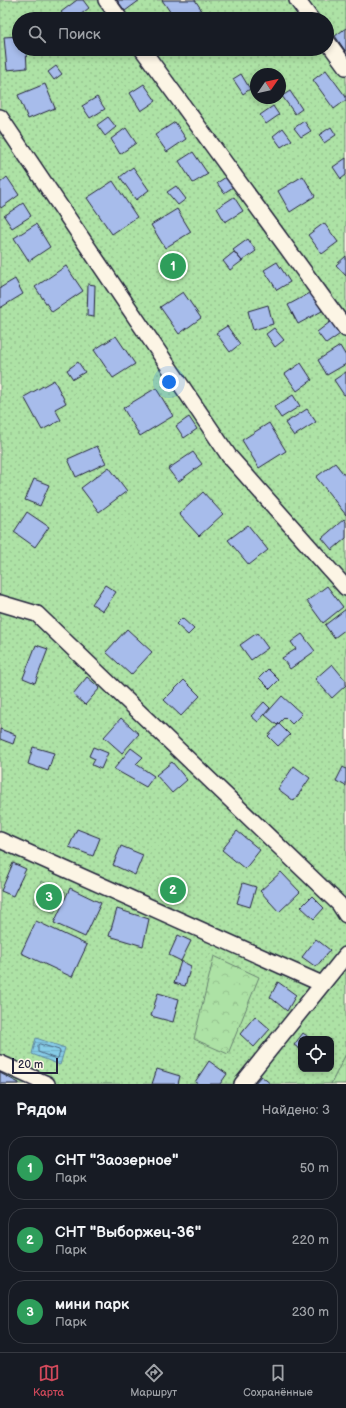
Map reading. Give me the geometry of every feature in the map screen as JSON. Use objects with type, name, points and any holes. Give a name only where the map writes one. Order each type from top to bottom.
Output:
[{"type":"street","points":[[106,0],[115,12]]},
{"type":"street","points":[[297,0],[306,12]]},
{"type":"street","points":[[334,51],[346,67]]},
{"type":"street","points":[[147,56],[346,329]]},
{"type":"street","points":[[0,117],[230,456],[346,588]]},
{"type":"street","points":[[0,603],[37,614],[339,904],[346,915]]},
{"type":"street","points":[[0,840],[322,984]]},
{"type":"street","points":[[242,1084],[346,955]]},
{"type":"street","points":[[0,1063],[47,1084]]},
{"type":"green space","points":[[0,0],[346,0],[346,1054],[331,1084],[0,1084]]},
{"type":"green space","points":[[41,881],[66,892],[54,913],[34,903]]},
{"type":"green space","points":[[214,956],[259,977],[228,1054],[194,1039]]},
{"type":"green space","points":[[346,1054],[346,1084],[331,1084]]},
{"type":"water","points":[[36,1038],[65,1048],[60,1065],[32,1054]]},
{"type":"building","points":[[77,0],[83,0],[89,8],[84,12],[61,12]]},
{"type":"building","points":[[117,0],[140,0],[125,11]]},
{"type":"building","points":[[162,0],[195,0],[201,9],[197,12],[170,12]]},
{"type":"building","points":[[346,28],[346,52],[335,36]]},
{"type":"building","points":[[12,36],[12,56],[26,56],[27,68],[7,70],[4,37]]},
{"type":"building","points":[[56,66],[62,74],[54,80],[48,72]]},
{"type":"building","points":[[326,70],[346,97],[346,100],[334,109],[313,80]]},
{"type":"building","points":[[241,74],[250,89],[243,94],[233,79]]},
{"type":"building","points":[[45,84],[55,108],[28,119],[18,95]]},
{"type":"building","points":[[144,84],[156,101],[141,111],[130,93]]},
{"type":"building","points":[[290,91],[302,109],[295,114],[286,102],[286,94]]},
{"type":"building","points":[[97,97],[105,109],[90,118],[82,106]]},
{"type":"building","points":[[273,106],[279,115],[266,124],[260,115]]},
{"type":"building","points":[[108,117],[116,127],[105,136],[97,125]]},
{"type":"building","points":[[304,121],[311,131],[301,137],[294,128]]},
{"type":"building","points":[[175,122],[186,139],[167,152],[155,135]]},
{"type":"building","points":[[331,127],[336,135],[324,143],[319,135]]},
{"type":"building","points":[[126,128],[136,143],[120,154],[111,139]]},
{"type":"building","points":[[283,128],[292,140],[281,147],[273,136]]},
{"type":"building","points":[[193,152],[208,174],[193,183],[179,161]]},
{"type":"building","points":[[346,158],[346,175],[341,179],[333,167]]},
{"type":"building","points":[[133,167],[149,190],[136,200],[120,177]]},
{"type":"building","points":[[229,175],[236,185],[224,193],[217,183]]},
{"type":"building","points":[[303,176],[315,196],[290,212],[278,191]]},
{"type":"building","points":[[7,177],[19,195],[1,208],[0,183]]},
{"type":"building","points":[[113,181],[137,217],[112,234],[87,198]]},
{"type":"building","points":[[176,186],[186,199],[178,205],[167,192]]},
{"type":"building","points":[[234,197],[243,211],[225,222],[217,208]]},
{"type":"building","points":[[23,203],[31,216],[12,228],[4,216]]},
{"type":"building","points":[[177,209],[191,232],[165,248],[151,225]]},
{"type":"building","points":[[324,223],[338,242],[322,254],[308,235]]},
{"type":"building","points":[[36,224],[50,247],[29,261],[14,238]]},
{"type":"building","points":[[248,239],[256,251],[242,261],[233,250]]},
{"type":"building","points":[[234,252],[242,261],[230,270],[223,261]]},
{"type":"building","points":[[346,256],[346,276],[336,265]]},
{"type":"building","points":[[277,262],[290,282],[277,290],[264,270]]},
{"type":"building","points":[[66,266],[83,291],[52,312],[35,287]]},
{"type":"building","points":[[15,279],[23,294],[0,308],[0,288]]},
{"type":"building","points":[[88,284],[95,285],[94,317],[87,316]]},
{"type":"building","points":[[183,292],[201,318],[179,334],[160,307]]},
{"type":"building","points":[[312,292],[322,311],[298,324],[288,305]]},
{"type":"building","points":[[268,305],[273,324],[253,330],[248,311]]},
{"type":"building","points":[[334,319],[343,332],[326,344],[317,332]]},
{"type":"building","points":[[227,326],[240,344],[230,352],[216,333]]},
{"type":"building","points":[[274,328],[284,340],[275,347],[266,334]]},
{"type":"building","points":[[116,336],[135,364],[113,378],[94,350]]},
{"type":"building","points":[[340,346],[346,356],[346,364],[327,375],[318,360]]},
{"type":"building","points":[[78,362],[85,372],[73,379],[67,370]]},
{"type":"building","points":[[301,363],[312,380],[297,391],[285,374]]},
{"type":"building","points":[[346,372],[346,394],[344,395],[334,380]]},
{"type":"building","points":[[54,380],[66,403],[55,409],[61,420],[42,430],[24,397]]},
{"type":"building","points":[[156,388],[173,416],[140,436],[123,408]]},
{"type":"building","points":[[293,395],[300,406],[281,418],[274,407]]},
{"type":"building","points":[[307,409],[316,422],[294,436],[285,423]]},
{"type":"building","points":[[189,417],[197,429],[184,438],[176,426]]},
{"type":"building","points":[[269,423],[286,451],[259,468],[242,440]]},
{"type":"building","points":[[97,446],[106,463],[76,477],[68,459]]},
{"type":"building","points":[[193,452],[202,464],[178,482],[168,469]]},
{"type":"building","points":[[335,463],[346,477],[346,515],[316,477]]},
{"type":"building","points":[[109,467],[127,491],[99,512],[81,488]]},
{"type":"building","points":[[34,479],[49,485],[40,506],[25,500]]},
{"type":"building","points":[[203,492],[223,514],[199,536],[179,514]]},
{"type":"building","points":[[27,512],[49,527],[35,547],[14,532]]},
{"type":"building","points":[[344,519],[346,522],[346,538],[332,550],[322,538]]},
{"type":"building","points":[[248,525],[268,550],[249,565],[228,540]]},
{"type":"building","points":[[105,585],[116,592],[103,611],[92,604]]},
{"type":"building","points":[[327,586],[343,607],[323,623],[307,601]]},
{"type":"building","points":[[346,609],[346,629],[334,638],[325,625]]},
{"type":"building","points":[[182,618],[194,629],[188,635],[176,624]]},
{"type":"building","points":[[127,629],[152,652],[131,675],[106,652]]},
{"type":"building","points":[[257,633],[268,648],[251,660],[240,645]]},
{"type":"building","points":[[302,634],[315,651],[290,669],[282,658],[296,649],[291,642]]},
{"type":"building","points":[[36,645],[48,649],[35,683],[23,678]]},
{"type":"building","points":[[332,664],[346,681],[346,685],[332,698],[315,679]]},
{"type":"building","points":[[268,669],[279,680],[270,689],[259,678]]},
{"type":"building","points":[[87,677],[100,688],[85,705],[73,694]]},
{"type":"building","points":[[184,680],[200,696],[181,716],[164,700]]},
{"type":"building","points":[[282,696],[302,714],[292,724],[285,717],[277,725],[265,715]]},
{"type":"building","points":[[264,702],[270,708],[258,722],[251,716]]},
{"type":"building","points":[[121,718],[139,734],[122,753],[104,737]]},
{"type":"building","points":[[279,724],[290,735],[278,746],[268,736]]},
{"type":"building","points":[[0,729],[16,735],[13,744],[0,739]]},
{"type":"building","points":[[33,747],[54,753],[48,771],[28,764]]},
{"type":"building","points":[[93,747],[108,753],[101,769],[92,765],[95,759],[89,756]]},
{"type":"building","points":[[131,748],[143,757],[136,764],[154,776],[146,787],[114,769]]},
{"type":"building","points":[[172,762],[187,780],[172,793],[156,775]]},
{"type":"building","points":[[294,766],[310,778],[294,801],[278,789]]},
{"type":"building","points":[[343,767],[346,769],[346,786],[336,781]]},
{"type":"building","points":[[77,829],[100,838],[93,856],[69,847]]},
{"type":"building","points":[[237,831],[260,850],[245,869],[222,850]]},
{"type":"building","points":[[121,846],[143,855],[135,875],[113,865]]},
{"type":"building","points":[[13,863],[26,869],[13,896],[1,891]]},
{"type":"building","points":[[281,872],[300,892],[279,912],[260,891]]},
{"type":"building","points":[[243,883],[256,887],[250,907],[237,903]]},
{"type":"building","points":[[70,888],[101,903],[85,937],[54,923]]},
{"type":"building","points":[[312,896],[324,908],[314,919],[301,907]]},
{"type":"building","points":[[117,909],[149,919],[143,946],[109,936]]},
{"type":"building","points":[[36,921],[87,945],[72,977],[21,953]]},
{"type":"building","points":[[178,935],[191,941],[181,961],[169,955]]},
{"type":"building","points":[[316,939],[330,950],[316,967],[302,957]]},
{"type":"building","points":[[181,961],[191,966],[185,986],[174,983]]},
{"type":"building","points":[[278,982],[296,995],[287,1011],[270,997]]},
{"type":"building","points":[[158,993],[179,999],[173,1022],[151,1016]]},
{"type":"building","points":[[255,1016],[270,1029],[254,1047],[240,1034]]},
{"type":"building","points":[[298,1040],[298,1048],[294,1045]]},
{"type":"building","points":[[209,1061],[227,1074],[220,1084],[198,1084],[195,1082]]},
{"type":"building","points":[[157,1069],[180,1076],[178,1084],[152,1084]]},
{"type":"building","points":[[0,1073],[19,1083],[19,1084],[0,1084]]},
{"type":"building","points":[[261,1076],[271,1084],[254,1084]]},
{"type":"place","name":"СНТ \"Заозерное\"","points":[[173,266]]},
{"type":"place","name":"СНТ \"Выборжец-36\"","points":[[173,890]]},
{"type":"place","name":"мини парк","points":[[49,897]]}]
